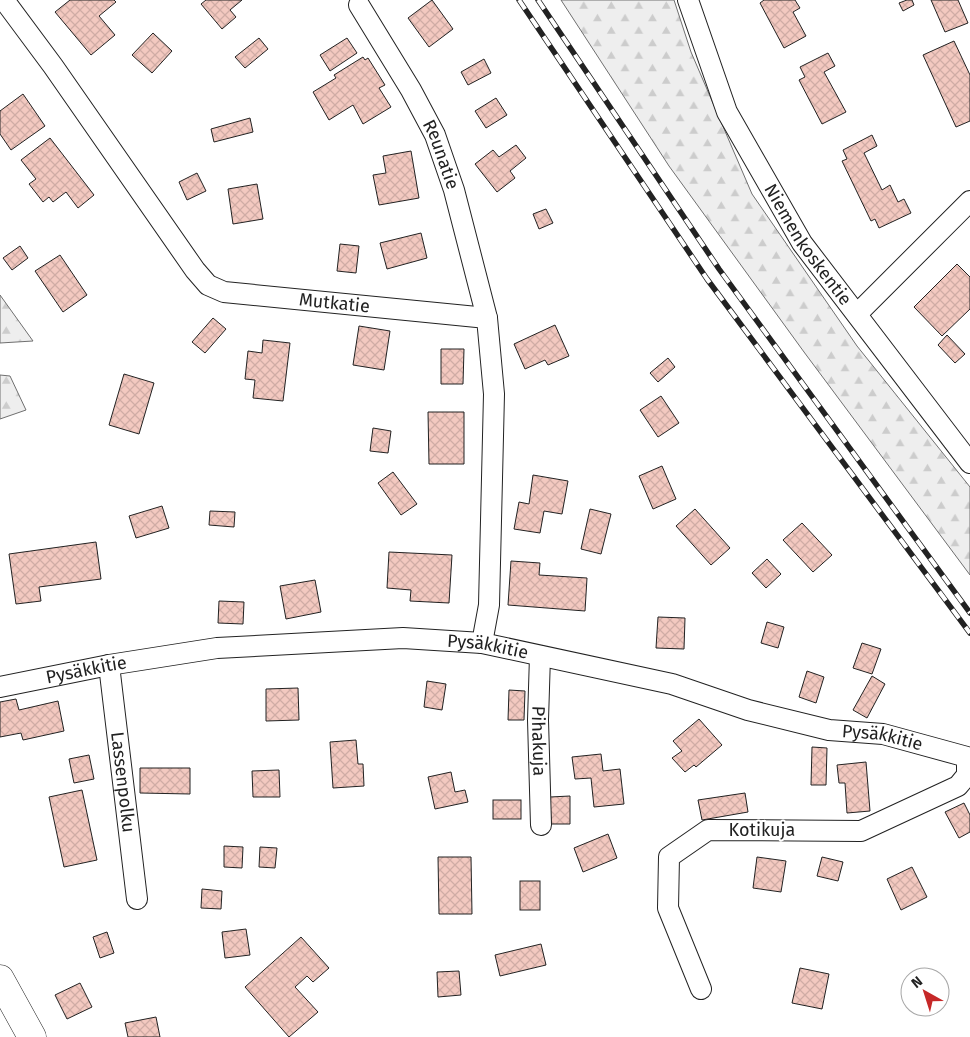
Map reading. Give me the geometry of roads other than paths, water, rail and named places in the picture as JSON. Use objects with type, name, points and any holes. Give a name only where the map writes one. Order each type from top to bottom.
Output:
[{"type":"main road","points":[[0,979],[32,1037]]},
{"type":"street","name":"Mutkatie","points":[[4,0],[53,66],[195,270],[208,285],[224,292],[487,318]]},
{"type":"street","name":"Niemenkoskentie","points":[[688,0],[728,112],[802,243],[970,463]]},
{"type":"street","name":"Reunatie","points":[[359,5],[411,90],[435,135],[454,190],[487,318]]},
{"type":"street","points":[[857,314],[970,201]]},
{"type":"street","points":[[482,643],[489,605],[494,394],[487,318]]},
{"type":"street","name":"Pysäkkitie","points":[[0,687],[109,665],[217,648],[403,638],[482,643],[672,684],[748,710],[820,727],[883,734],[966,757]]},
{"type":"street","name":"Pihakuja","points":[[540,656],[538,720],[541,825]]},
{"type":"street","name":"Lassenpolku","points":[[109,665],[137,899]]},
{"type":"street","name":"Kotikuja","points":[[701,988],[668,908],[669,857],[708,830],[862,831],[958,786],[967,775],[966,757]]},
{"type":"railway","points":[[519,0],[707,279],[970,633]]},
{"type":"railway","points":[[538,0],[719,269],[970,613]]}]
